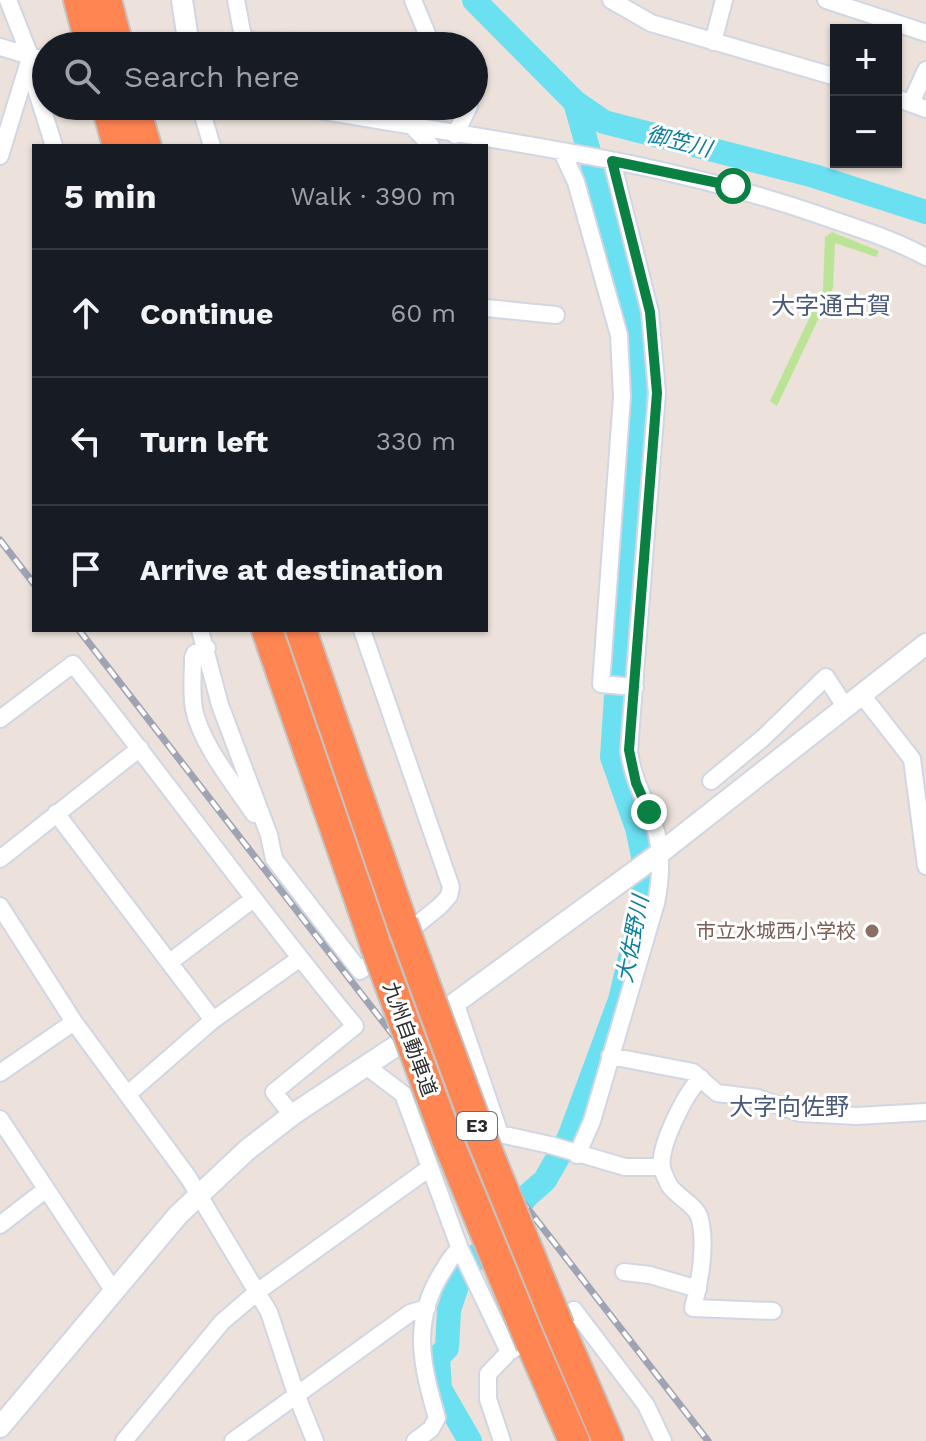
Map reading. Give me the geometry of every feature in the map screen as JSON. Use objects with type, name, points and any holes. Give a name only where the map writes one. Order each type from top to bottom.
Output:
[{"type":"highway","points":[[79,0],[87,32]]},
{"type":"highway","points":[[106,0],[114,32]]},
{"type":"highway","points":[[111,120],[117,144]]},
{"type":"highway","points":[[138,120],[145,144]]},
{"type":"highway","name":"九州自動車道","points":[[268,632],[376,946],[521,1348],[574,1441]]},
{"type":"highway","name":"九州自動車道","points":[[302,632],[412,921],[478,1129],[608,1441]]},
{"type":"street","points":[[8,0],[32,48]]},
{"type":"street","points":[[182,0],[187,32]]},
{"type":"street","points":[[236,0],[242,32]]},
{"type":"street","points":[[413,0],[426,32]]},
{"type":"street","points":[[611,0],[651,23],[830,75]]},
{"type":"street","points":[[713,42],[724,0]]},
{"type":"street","points":[[826,0],[926,33]]},
{"type":"street","points":[[0,47],[32,57]]},
{"type":"street","points":[[911,104],[926,70]]},
{"type":"street","points":[[0,156],[32,71]]},
{"type":"street","points":[[46,120],[53,144]]},
{"type":"street","points":[[204,120],[211,144]]},
{"type":"street","points":[[371,120],[610,160],[733,186],[891,239],[926,257]]},
{"type":"street","points":[[455,135],[462,120]]},
{"type":"street","points":[[414,128],[429,144]]},
{"type":"street","points":[[565,153],[619,335],[622,397],[601,684],[635,687]]},
{"type":"street","points":[[577,1155],[592,1121],[656,903],[660,853],[655,830],[630,763],[657,393],[650,312],[610,160]]},
{"type":"street","points":[[488,308],[556,315]]},
{"type":"street","points":[[201,632],[220,705],[262,816],[274,859],[360,971],[412,921],[449,896],[451,887],[363,632]]},
{"type":"street","points":[[4,1413],[198,1195],[247,1150],[660,853],[926,644]]},
{"type":"street","points":[[207,648],[195,653],[193,658],[193,705],[197,720],[203,735],[254,813],[262,816]]},
{"type":"street","points":[[0,719],[73,664],[140,748],[252,900],[355,1026],[274,1092],[292,1115]]},
{"type":"street","points":[[711,781],[763,738],[826,677],[912,759],[922,797],[926,866]]},
{"type":"street","points":[[0,859],[140,748]]},
{"type":"street","points":[[56,813],[213,1020]]},
{"type":"street","points":[[170,962],[252,900]]},
{"type":"street","points":[[0,906],[74,1022],[188,1177],[269,1312],[315,1441]]},
{"type":"street","points":[[128,1094],[213,1020],[299,959]]},
{"type":"street","points":[[455,1002],[500,1134],[625,1167],[662,1167]]},
{"type":"street","points":[[0,1073],[74,1022]]},
{"type":"street","points":[[610,1056],[693,1072],[717,1093],[758,1098],[800,1113],[857,1116],[926,1112]]},
{"type":"street","points":[[366,1066],[403,1094],[428,1169],[460,1249],[521,1348]]},
{"type":"street","points":[[701,1078],[684,1104],[663,1148],[662,1167],[679,1197],[699,1214],[702,1247],[693,1308],[773,1311]]},
{"type":"street","points":[[0,1119],[113,1290]]},
{"type":"street","points":[[124,1441],[222,1322],[257,1292],[428,1169]]},
{"type":"street","points":[[0,1225],[45,1190]]},
{"type":"street","points":[[415,1441],[431,1429],[437,1418],[423,1372],[422,1327],[436,1282],[454,1253],[460,1249]]},
{"type":"street","points":[[624,1272],[650,1275],[698,1289]]},
{"type":"street","points":[[233,1441],[410,1313],[427,1308]]},
{"type":"street","points":[[502,1441],[488,1399],[488,1374],[574,1310],[648,1405],[663,1441]]},
{"type":"green space","points":[[832,232],[879,251],[876,257],[835,243],[833,288],[777,406],[770,401],[823,289],[825,237]]},
{"type":"waterway","name":"御笠川","points":[[474,0],[575,102],[604,122],[814,176],[926,212]]},
{"type":"waterway","name":"大佐野川","points":[[470,1441],[440,1389],[438,1357],[447,1348],[449,1310],[460,1277],[527,1196],[545,1180],[569,1138],[620,1000],[642,908],[643,856],[637,828],[612,757],[640,333],[575,102]]},
{"type":"railway","points":[[0,540],[32,581]]},
{"type":"railway","points":[[81,632],[708,1441]]},
{"type":"place","name":"市立水城西小学校","points":[[872,931]]},
{"type":"district","name":"大字通古賀","points":[[831,306]]},
{"type":"district","name":"大字向佐野","points":[[789,1107]]},
{"type":"route","points":[[649,812],[636,783],[629,750],[655,450],[657,393],[650,312],[612,161],[733,186]]}]
